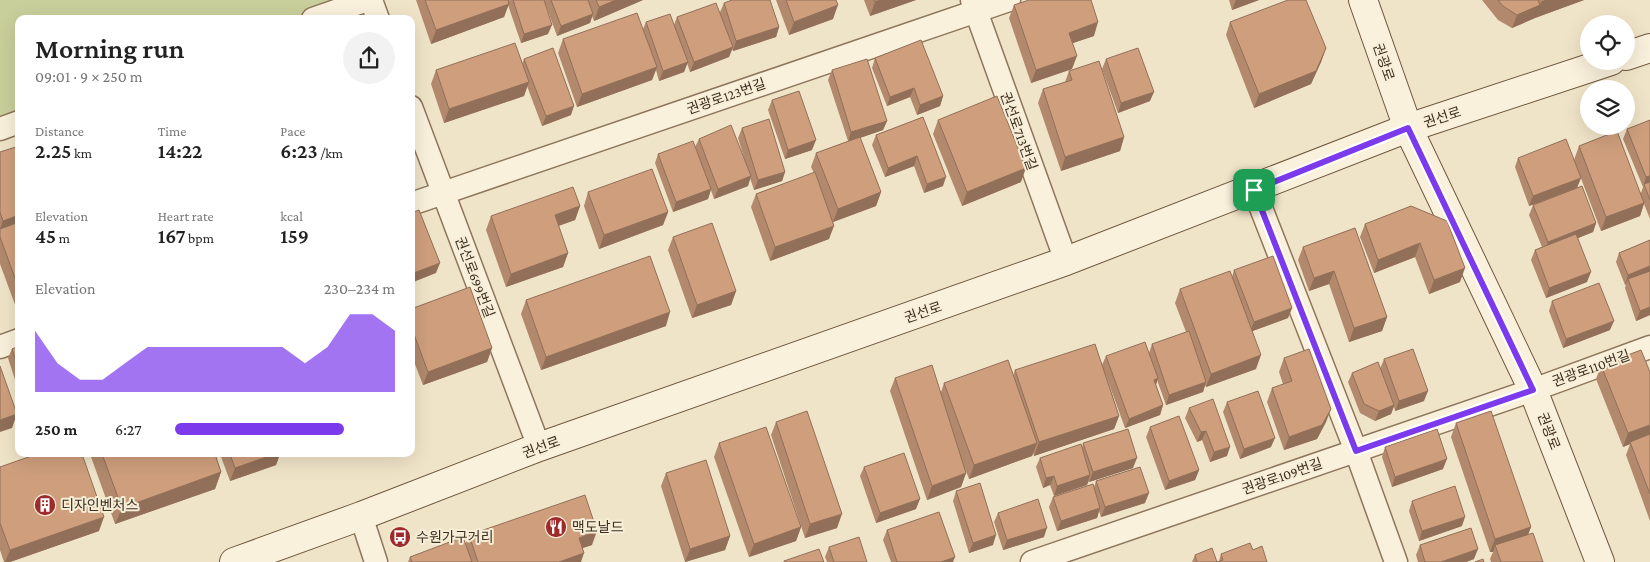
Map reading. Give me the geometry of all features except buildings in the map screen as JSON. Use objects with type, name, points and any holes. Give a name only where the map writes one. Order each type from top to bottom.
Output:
[{"type":"street","points":[[324,15],[367,0]]},
{"type":"street","points":[[371,0],[377,15]]},
{"type":"street","name":"권광로123번길","points":[[415,202],[974,6],[1009,0]]},
{"type":"street","name":"권광로","points":[[1363,0],[1408,128],[1533,390],[1600,562]]},
{"type":"street","name":"권선로713번길","points":[[974,6],[1066,261]]},
{"type":"street","points":[[1635,53],[1650,48]]},
{"type":"street","name":"권선로","points":[[234,562],[361,516],[539,447],[1066,261],[1254,190],[1408,128],[1584,70]]},
{"type":"street","name":"권선로699번길","points":[[415,118],[539,447]]},
{"type":"street","points":[[0,129],[15,123]]},
{"type":"street","points":[[1254,190],[1356,451],[1396,562]]},
{"type":"street","points":[[0,346],[15,341]]},
{"type":"street","name":"권광로110번길","points":[[1533,390],[1650,346]]},
{"type":"street","name":"권광로109번길","points":[[1032,562],[1533,390]]},
{"type":"street","points":[[361,516],[376,562]]},
{"type":"green space","points":[[0,0],[348,0],[305,15],[15,15],[15,114],[0,119]]},
{"type":"place","name":"디자인벤처스","points":[[45,505]]},
{"type":"place","name":"맥도날드","points":[[556,527]]},
{"type":"place","name":"수원가구거리","points":[[400,537]]},
{"type":"route","points":[[1408,128],[1533,390],[1356,451],[1254,190],[1408,128]]}]
